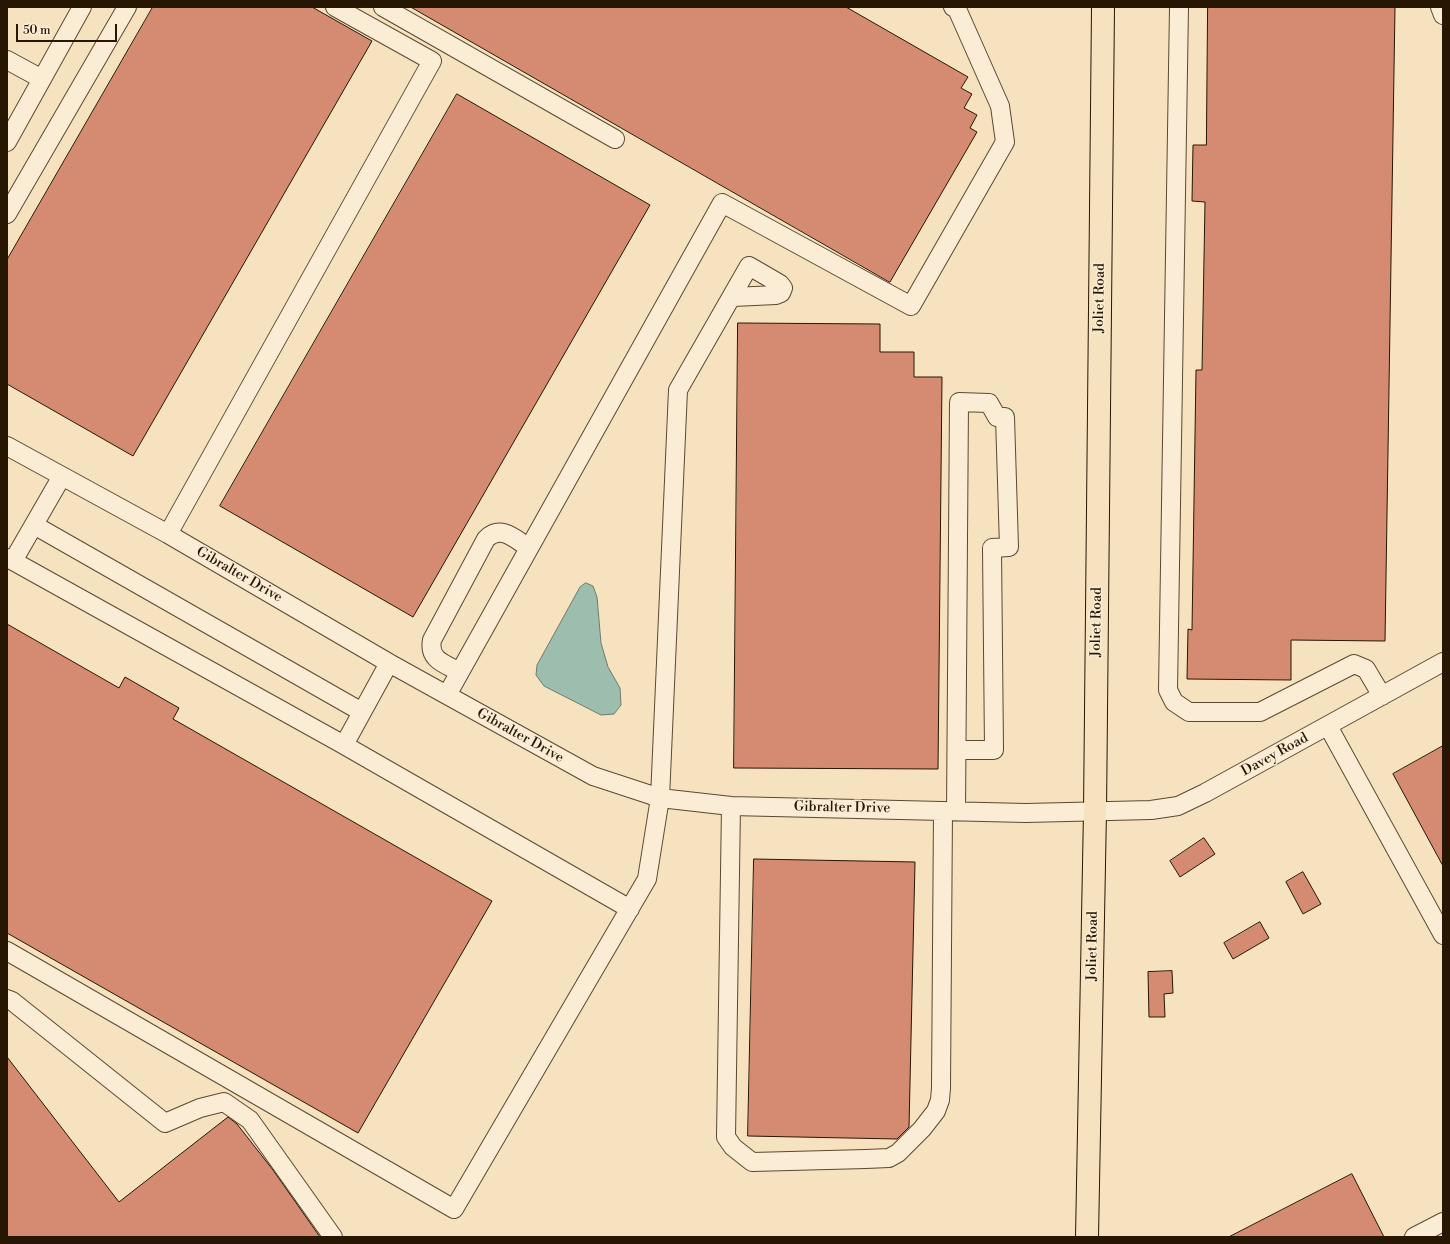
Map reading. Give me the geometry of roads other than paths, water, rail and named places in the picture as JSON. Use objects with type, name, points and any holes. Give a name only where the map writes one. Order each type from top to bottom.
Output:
[{"type":"main road","name":"Joliet Road","points":[[1087,1237],[1095,811],[1103,7]]},
{"type":"street","points":[[7,142],[82,7]]},
{"type":"street","points":[[7,214],[127,7]]},
{"type":"street","points":[[168,534],[432,61],[336,7]]},
{"type":"street","points":[[384,7],[615,140]]},
{"type":"street","points":[[447,695],[722,203],[911,306],[1005,142],[1000,106],[957,9],[954,7]]},
{"type":"street","points":[[1179,7],[1168,690],[1174,702],[1189,712],[1260,712],[1354,664],[1366,669],[1382,696]]},
{"type":"street","points":[[1440,7],[1443,15]]},
{"type":"street","points":[[7,60],[42,79]]},
{"type":"street","points":[[7,950],[454,1209],[647,879],[660,798],[678,390],[733,297]]},
{"type":"street","points":[[731,806],[726,1136],[733,1147],[752,1162],[866,1160],[889,1158],[898,1153],[922,1129],[936,1111],[940,1100],[950,811],[957,750],[960,402],[989,403],[997,417],[1005,417],[1009,547],[992,548],[994,750],[957,750]]},
{"type":"street","name":"Gibralter Drive","points":[[7,446],[168,534],[389,663],[593,776],[660,798],[731,806],[1026,813],[1095,811]]},
{"type":"street","points":[[62,476],[34,525],[10,560],[344,745],[630,909]]},
{"type":"street","points":[[34,525],[362,712]]},
{"type":"street","points":[[460,672],[437,659],[430,648],[432,640],[486,539],[495,532],[503,532],[529,548]]},
{"type":"street","name":"Davey Road","points":[[1095,811],[1151,810],[1178,806],[1328,726],[1443,662]]},
{"type":"street","points":[[344,745],[389,663]]},
{"type":"street","points":[[1328,726],[1443,935]]},
{"type":"street","points":[[7,999],[12,1001],[165,1123],[200,1108],[224,1102],[250,1120],[333,1237]]},
{"type":"street","points":[[1414,1237],[1443,1222]]}]
